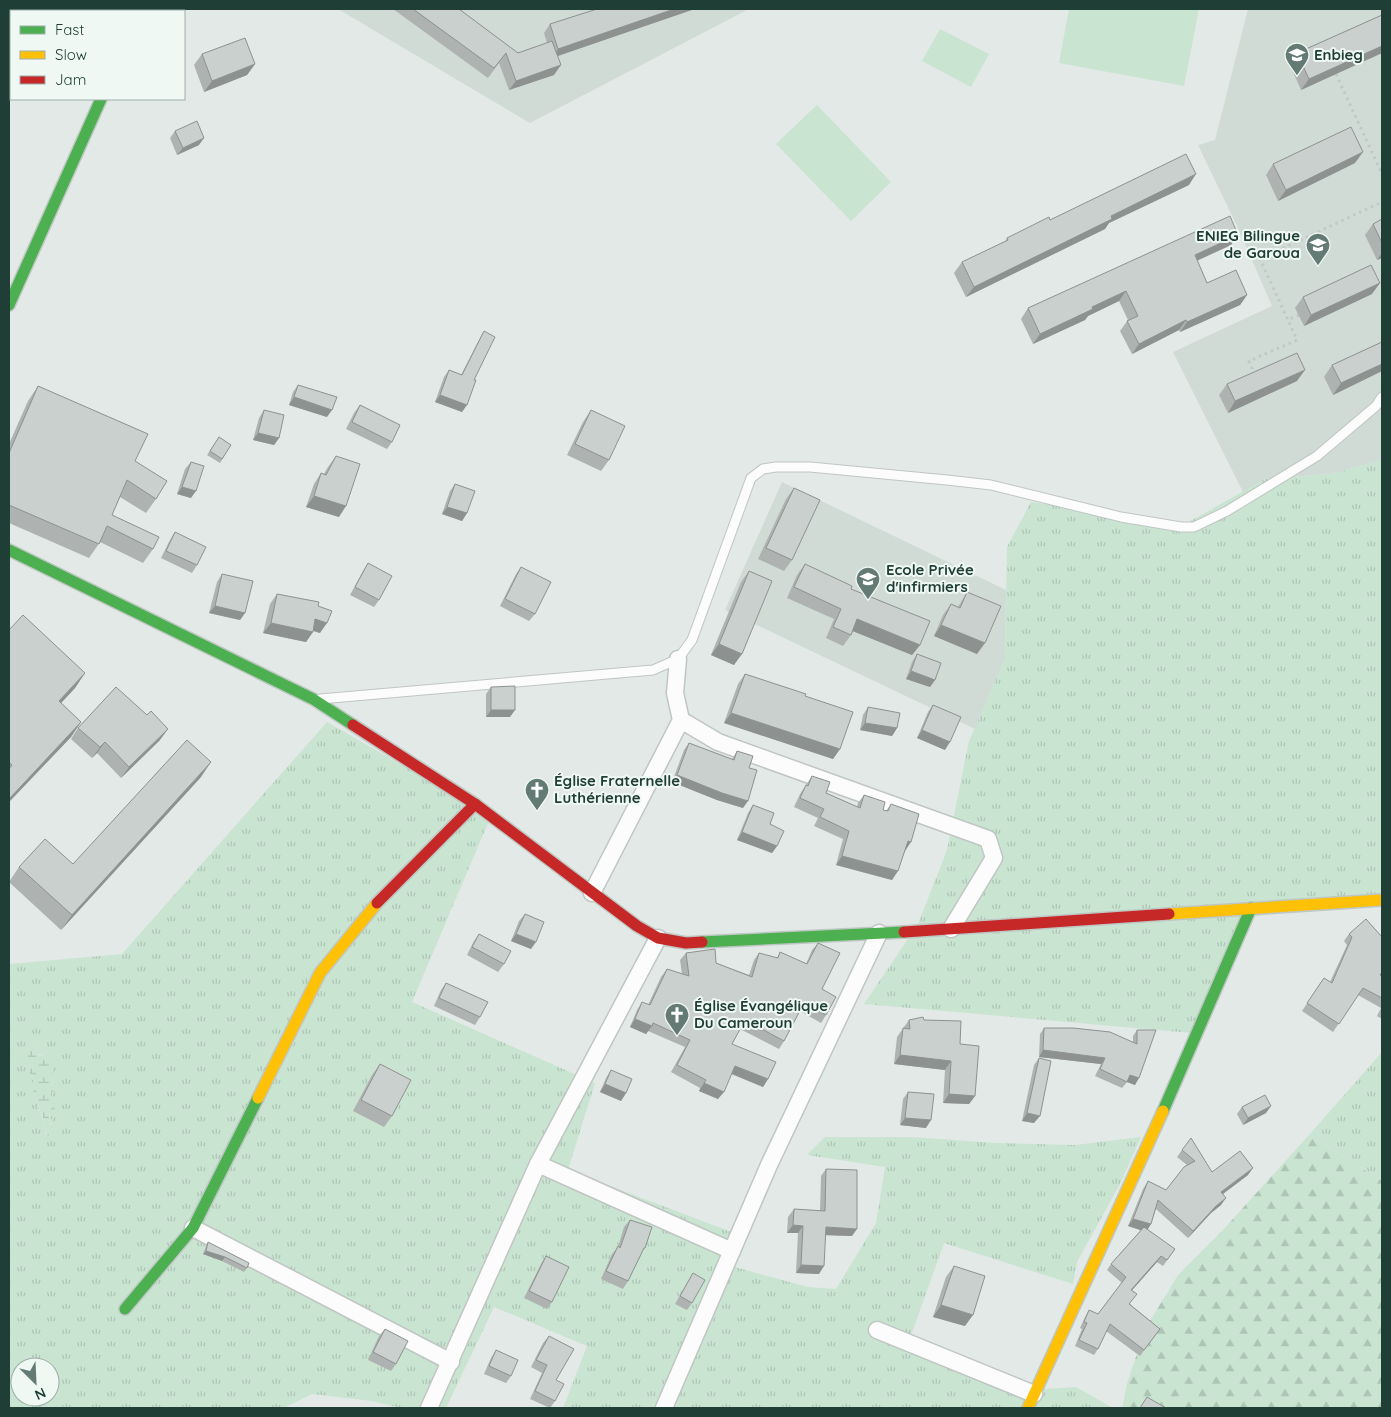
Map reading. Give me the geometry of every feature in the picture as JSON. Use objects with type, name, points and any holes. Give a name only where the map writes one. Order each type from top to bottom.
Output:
[{"type":"street","points":[[9,305],[101,100]]},
{"type":"street","points":[[9,550],[313,699],[475,804],[637,926],[658,938],[686,942],[878,934],[1382,900]]},
{"type":"street","points":[[592,893],[680,720],[675,692],[678,659]]},
{"type":"street","points":[[680,720],[718,742],[988,839],[994,858],[951,929]]},
{"type":"street","points":[[125,1309],[193,1228],[320,973],[385,894],[475,804]]},
{"type":"street","points":[[877,1330],[1031,1401],[1149,1143],[1251,908]]},
{"type":"street","points":[[664,1408],[769,1166],[878,934]]},
{"type":"street","points":[[429,1408],[538,1164],[658,938]]},
{"type":"street","points":[[538,1164],[732,1251]]},
{"type":"street","points":[[193,1228],[451,1362]]},
{"type":"lane","points":[[313,699],[653,670],[678,659],[692,640],[751,478],[763,469],[776,466],[810,468],[991,485],[1121,517],[1194,528],[1227,511],[1317,456],[1376,406],[1382,397]]},
{"type":"path","points":[[1336,74],[1382,174]]},
{"type":"path","points":[[1257,378],[1248,361],[1297,340],[1260,259],[1382,202]]},
{"type":"path","points":[[1288,320],[1299,315]]},
{"type":"shaded area","points":[[338,9],[746,9],[530,123]]},
{"type":"shaded area","name":"ENIEG Bilingue de Garoua","points":[[1248,9],[1382,9],[1382,460],[1330,474],[1265,479],[1243,492],[1173,352],[1272,306],[1237,226],[1198,145],[1215,140]]},
{"type":"shaded area","name":"Ecole Privée d'infirmiers","points":[[782,482],[1006,590],[1005,659],[975,729],[725,610]]},
{"type":"green space","points":[[1069,9],[1199,9],[1184,86],[1059,63]]},
{"type":"green space","points":[[940,29],[989,54],[971,87],[922,61]]},
{"type":"green space","points":[[817,105],[891,182],[851,221],[776,144]]},
{"type":"green space","points":[[1382,460],[1382,899],[1251,917],[1192,1033],[864,1004],[918,924],[947,850],[969,741],[1005,659],[1007,547],[1031,502],[1187,523],[1265,479],[1330,474]]},
{"type":"green space","points":[[327,722],[491,816],[412,1002],[595,1083],[568,1170],[734,1233],[724,1264],[808,1287],[836,1289],[876,1223],[885,1167],[807,1155],[825,1137],[912,1137],[995,1143],[1075,1145],[1141,1137],[1120,1184],[1077,1262],[1073,1284],[944,1243],[908,1344],[1044,1389],[1076,1387],[1113,1408],[563,1408],[587,1346],[494,1307],[446,1408],[400,1408],[372,1401],[312,1394],[284,1408],[9,1408],[9,964],[122,954]],"holes":[[[34,1042],[37,1045],[35,1052],[37,1054],[49,1056],[51,1076],[54,1080],[50,1093],[52,1101],[50,1119],[53,1128],[51,1136],[47,1136],[34,1095],[27,1050]]]},
{"type":"green space","points":[[34,1042],[37,1045],[35,1052],[39,1055],[46,1054],[49,1056],[55,1066],[51,1076],[54,1080],[52,1086],[55,1091],[50,1093],[55,1109],[49,1116],[53,1121],[50,1123],[53,1128],[51,1136],[54,1139],[53,1143],[48,1137],[44,1119],[35,1097],[33,1080],[31,1078],[33,1076],[28,1071],[30,1069],[27,1050]]},
{"type":"green space","points":[[1382,1052],[1382,1181],[1309,1135]]},
{"type":"green space","points":[[1309,1135],[1382,1181],[1382,1408],[1122,1408],[1127,1384],[1145,1329],[1178,1275],[1222,1231]]},
{"type":"building","points":[[413,9],[459,9],[518,53],[552,41],[561,65],[516,81],[506,53],[494,68]]},
{"type":"building","points":[[597,9],[674,9],[558,49],[550,24]]},
{"type":"building","points":[[1382,15],[1382,46],[1309,79],[1297,53]]},
{"type":"building","points":[[245,38],[255,64],[212,81],[202,54]]},
{"type":"building","points":[[197,121],[204,138],[183,148],[175,131]]},
{"type":"building","points":[[1351,127],[1363,152],[1286,190],[1273,164]]},
{"type":"building","points":[[1186,154],[1196,174],[1111,216],[1112,219],[974,287],[962,262],[1008,240],[1007,238],[1049,217],[1050,220]]},
{"type":"building","points":[[1230,216],[1238,235],[1195,255],[1207,283],[1236,270],[1247,295],[1187,322],[1186,320],[1139,344],[1127,321],[1138,316],[1126,291],[1040,334],[1028,308]]},
{"type":"building","points":[[1382,219],[1382,243],[1373,224]]},
{"type":"building","points":[[1371,265],[1380,283],[1311,315],[1303,297]]},
{"type":"building","points":[[484,331],[495,337],[474,380],[476,380],[467,405],[440,395],[449,370],[462,375]]},
{"type":"building","points":[[1382,342],[1382,364],[1341,383],[1332,365]]},
{"type":"building","points":[[1297,353],[1305,370],[1235,401],[1227,384]]},
{"type":"building","points":[[298,385],[337,397],[332,410],[294,397]]},
{"type":"building","points":[[38,386],[148,434],[135,461],[167,481],[156,499],[127,480],[112,515],[159,537],[153,549],[107,526],[99,544],[9,505],[9,453]]},
{"type":"building","points":[[360,405],[400,425],[392,442],[352,422]]},
{"type":"building","points":[[264,410],[284,415],[279,438],[258,433]]},
{"type":"building","points":[[591,410],[625,426],[609,460],[575,444]]},
{"type":"building","points":[[219,437],[231,445],[222,459],[210,451]]},
{"type":"building","points":[[336,456],[360,464],[346,506],[314,496],[321,473],[326,475]]},
{"type":"building","points":[[191,462],[204,466],[196,491],[182,487]]},
{"type":"building","points":[[455,484],[475,491],[467,513],[447,507]]},
{"type":"building","points":[[794,488],[820,500],[792,560],[766,548]]},
{"type":"building","points":[[175,532],[206,547],[197,565],[166,551]]},
{"type":"building","points":[[368,563],[392,576],[379,600],[355,587]]},
{"type":"building","points":[[805,564],[852,586],[851,589],[930,621],[920,645],[857,619],[851,635],[833,627],[841,609],[794,587]]},
{"type":"building","points":[[521,567],[551,582],[535,614],[505,599]]},
{"type":"building","points":[[749,571],[772,581],[742,654],[719,644]]},
{"type":"building","points":[[222,574],[253,581],[245,613],[215,606]]},
{"type":"building","points":[[967,592],[1001,606],[985,643],[941,625],[951,604],[960,608]]},
{"type":"building","points":[[277,594],[319,602],[318,606],[332,611],[327,623],[315,619],[313,632],[271,623]]},
{"type":"building","points":[[23,615],[85,673],[59,701],[81,722],[9,799],[9,769],[12,765],[9,762],[9,630]]},
{"type":"building","points":[[917,654],[941,663],[935,680],[911,671]]},
{"type":"building","points":[[745,674],[853,712],[840,749],[731,713]]},
{"type":"building","points":[[515,686],[515,710],[491,710],[491,687]]},
{"type":"building","points":[[116,687],[147,715],[151,711],[168,729],[129,767],[105,742],[100,747],[78,728]]},
{"type":"building","points":[[933,705],[961,717],[950,742],[922,730]]},
{"type":"building","points":[[868,707],[900,713],[897,728],[865,723]]},
{"type":"building","points":[[187,740],[211,762],[72,915],[19,867],[45,839],[73,864]]},
{"type":"building","points":[[689,743],[734,760],[737,751],[753,756],[749,768],[757,770],[748,801],[677,775]]},
{"type":"building","points":[[812,776],[830,782],[826,793],[860,808],[864,795],[885,802],[883,810],[888,811],[891,804],[919,814],[911,842],[908,841],[898,871],[842,856],[849,831],[820,817],[824,809],[800,798]]},
{"type":"building","points":[[753,805],[774,813],[770,824],[784,831],[777,846],[742,832]]},
{"type":"building","points":[[525,914],[544,922],[536,942],[516,934]]},
{"type":"building","points":[[1366,919],[1382,937],[1382,972],[1380,975],[1382,976],[1382,998],[1363,988],[1339,1024],[1307,1003],[1324,978],[1332,983],[1352,937],[1349,934]]},
{"type":"building","points":[[479,934],[511,951],[504,964],[472,947]]},
{"type":"building","points":[[818,943],[840,953],[822,989],[836,997],[826,1015],[804,1003],[784,1041],[745,1020],[732,1044],[776,1062],[768,1079],[735,1066],[724,1092],[704,1083],[706,1080],[677,1065],[690,1040],[653,1023],[652,1026],[635,1019],[642,1002],[650,1005],[667,969],[689,976],[686,953],[715,949],[716,963],[752,977],[759,953],[778,958],[780,952],[807,964]]},
{"type":"building","points":[[446,983],[488,1002],[480,1017],[439,998]]},
{"type":"building","points":[[923,1017],[924,1020],[961,1021],[960,1044],[979,1046],[975,1096],[949,1094],[951,1061],[900,1055],[903,1028],[910,1029],[909,1020]]},
{"type":"building","points":[[1044,1028],[1073,1028],[1110,1032],[1137,1044],[1137,1030],[1156,1030],[1139,1078],[1130,1075],[1127,1082],[1100,1069],[1105,1058],[1043,1050]]},
{"type":"building","points":[[1039,1058],[1051,1061],[1040,1116],[1027,1113]]},
{"type":"building","points":[[380,1064],[411,1080],[392,1116],[361,1100]]},
{"type":"building","points":[[611,1070],[632,1079],[626,1093],[605,1084]]},
{"type":"building","points":[[908,1092],[934,1094],[931,1120],[905,1118]]},
{"type":"building","points":[[1265,1095],[1271,1106],[1248,1118],[1242,1107]]},
{"type":"building","points":[[1191,1138],[1212,1172],[1240,1151],[1253,1168],[1221,1192],[1226,1198],[1193,1231],[1158,1200],[1151,1224],[1133,1219],[1148,1181],[1166,1190],[1184,1167],[1195,1161],[1182,1150]]},
{"type":"building","points":[[826,1169],[857,1170],[857,1229],[826,1227],[824,1266],[801,1265],[803,1226],[793,1225],[794,1209],[825,1211]]},
{"type":"building","points":[[630,1220],[652,1227],[645,1248],[628,1281],[606,1271],[618,1246],[620,1248]]},
{"type":"building","points":[[1144,1227],[1175,1249],[1167,1260],[1161,1256],[1131,1290],[1137,1294],[1129,1304],[1160,1329],[1144,1350],[1110,1324],[1098,1349],[1079,1340],[1087,1323],[1084,1322],[1089,1310],[1098,1314],[1126,1277],[1111,1264]]},
{"type":"building","points":[[208,1242],[249,1263],[247,1268],[225,1257],[206,1251]]},
{"type":"building","points":[[546,1256],[569,1267],[552,1302],[529,1291]]},
{"type":"building","points":[[954,1266],[985,1276],[973,1315],[941,1305]]},
{"type":"building","points":[[693,1273],[705,1280],[692,1303],[680,1296]]},
{"type":"building","points":[[385,1329],[408,1341],[396,1364],[373,1352]]},
{"type":"building","points":[[549,1336],[574,1349],[556,1380],[564,1384],[555,1401],[535,1391],[547,1365],[536,1360]]},
{"type":"building","points":[[496,1350],[518,1360],[511,1376],[489,1366]]},
{"type":"building","points":[[1147,1397],[1166,1408],[1140,1408]]},
{"type":"traffic: fast","points":[[9,305],[101,100]]},
{"type":"traffic: fast","points":[[9,550],[313,699],[353,725]]},
{"type":"traffic: fast","points":[[1163,1111],[1251,908]]},
{"type":"traffic: fast","points":[[702,942],[904,932]]},
{"type":"traffic: fast","points":[[125,1309],[193,1228],[258,1098]]},
{"type":"traffic: slow","points":[[1169,914],[1382,900]]},
{"type":"traffic: slow","points":[[258,1098],[320,973],[377,903]]},
{"type":"traffic: slow","points":[[1028,1408],[1163,1111]]},
{"type":"traffic: jam","points":[[353,725],[475,804],[637,926],[658,938],[686,943],[702,942]]},
{"type":"traffic: jam","points":[[377,903],[475,804]]},
{"type":"traffic: jam","points":[[904,932],[1169,914]]},
{"type":"place","name":"Enbieg","points":[[1297,76]]},
{"type":"place","name":"ENIEG Bilingue de Garoua","points":[[1318,266]]},
{"type":"place","name":"Ecole Privée d'infirmiers","points":[[868,600]]},
{"type":"place","name":"Église Fraternelle Luthérienne","points":[[537,811]]},
{"type":"place","name":"Église Évangélique Du Cameroun","points":[[677,1036]]}]
